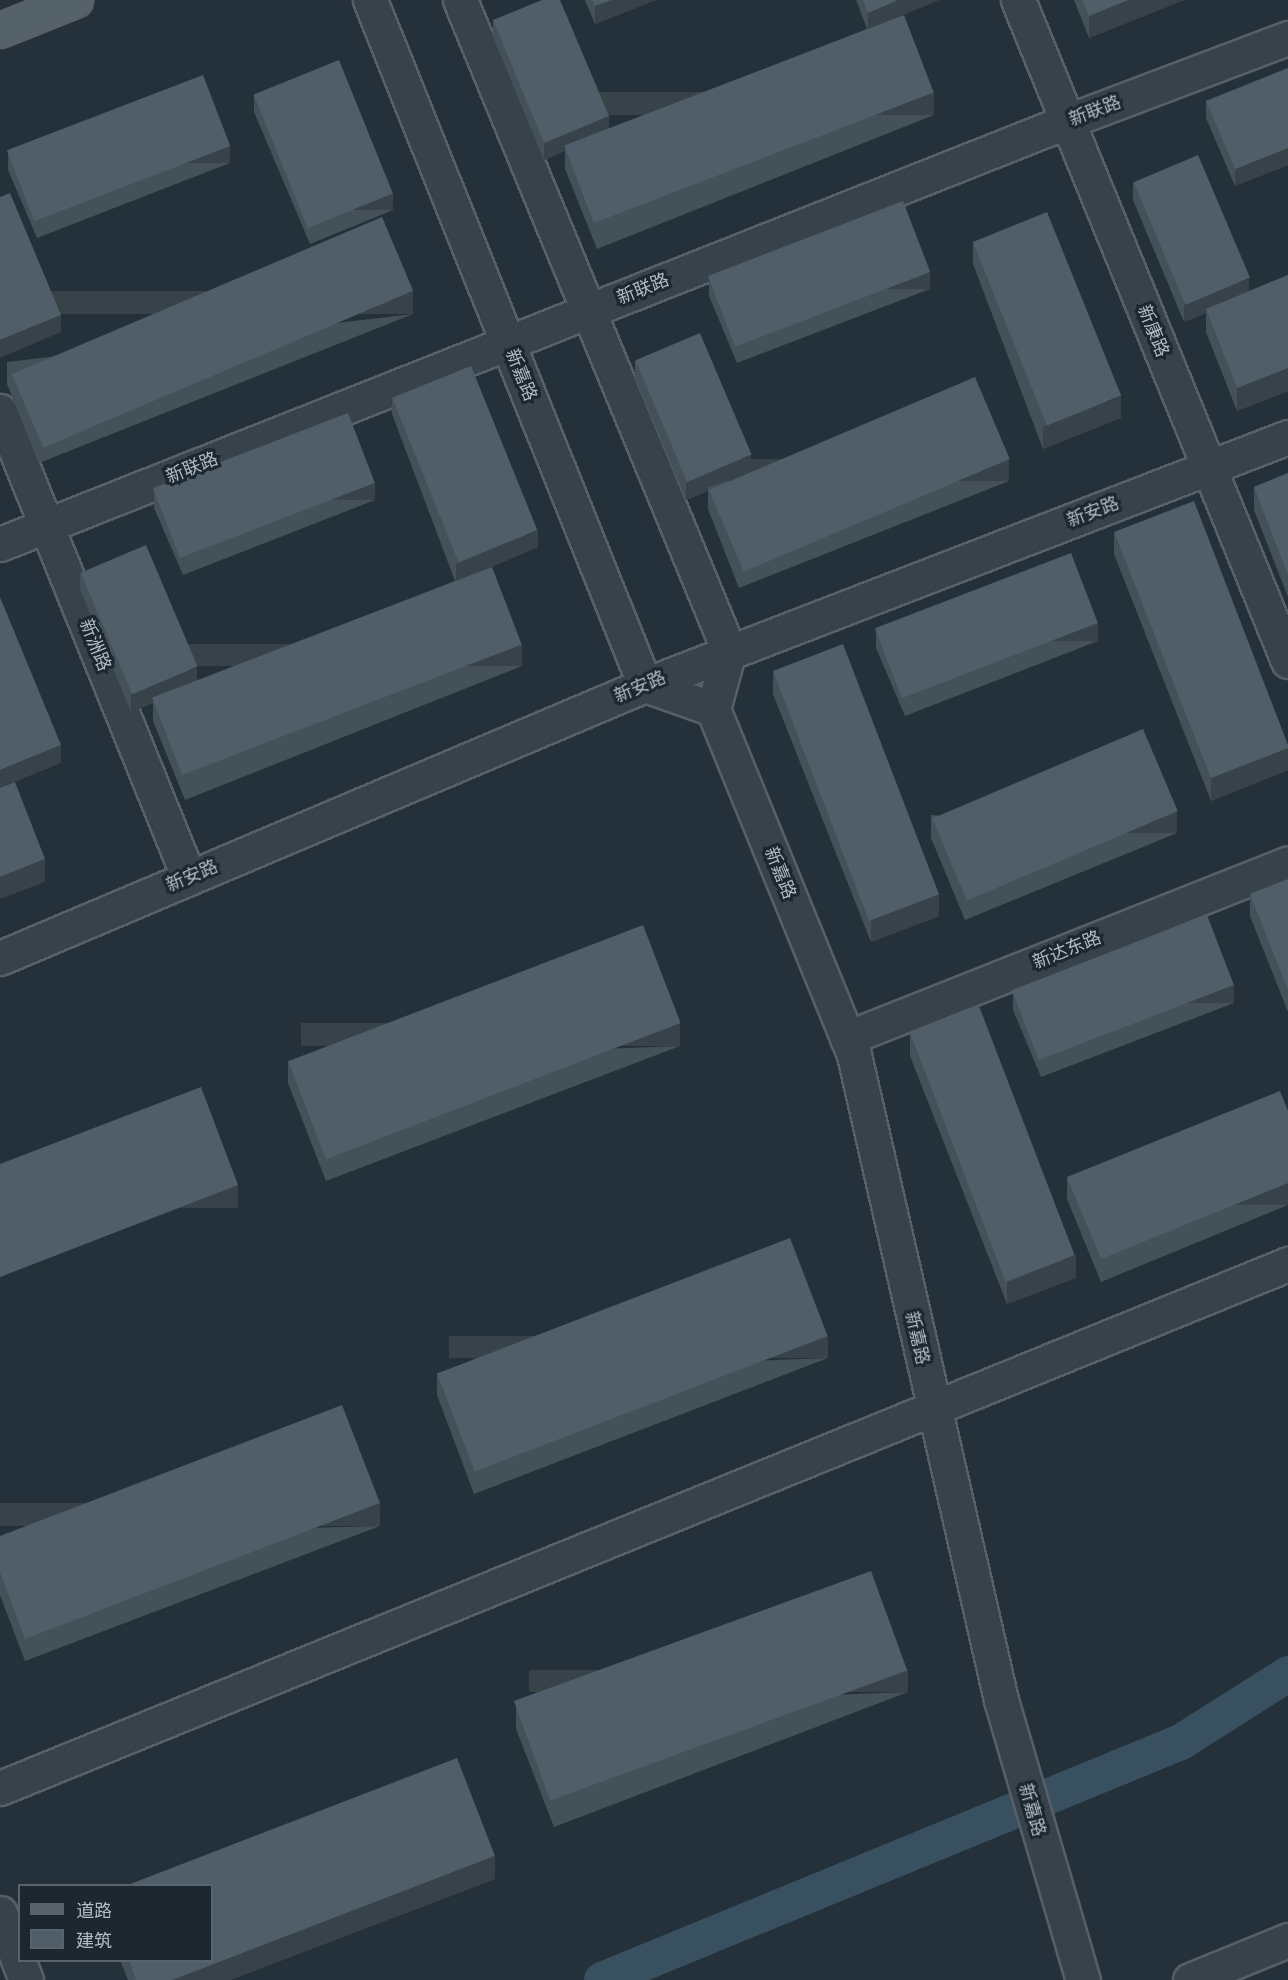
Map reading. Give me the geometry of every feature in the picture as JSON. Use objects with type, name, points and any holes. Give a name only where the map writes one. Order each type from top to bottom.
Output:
[{"type":"main road","points":[[0,30],[75,0]]},
{"type":"street","name":"新嘉路","points":[[370,0],[645,685]]},
{"type":"street","points":[[460,0],[729,651],[712,709],[645,685]]},
{"type":"street","name":"新康路","points":[[1018,0],[1288,661]]},
{"type":"street","name":"新联路","points":[[0,544],[1068,122],[1288,38]]},
{"type":"street","name":"新洲路","points":[[0,411],[189,878]]},
{"type":"street","name":"新安路","points":[[0,958],[729,651],[1288,437]]},
{"type":"street","name":"新嘉路","points":[[712,709],[854,1055],[1001,1700],[1083,1980]]},
{"type":"street","name":"新达东路","points":[[847,1038],[1288,863]]},
{"type":"street","points":[[0,1788],[1288,1264]]},
{"type":"street","points":[[0,1913],[18,1959]]},
{"type":"street","points":[[1190,1980],[1288,1940]]},
{"type":"street","points":[[19,1962],[26,1980]]},
{"type":"building","points":[[542,0],[560,0],[609,116],[544,143],[493,20]]},
{"type":"building","points":[[592,0],[611,0],[595,6]]},
{"type":"building","points":[[863,0],[898,0],[868,13]]},
{"type":"building","points":[[1082,0],[1128,0],[1089,16]]},
{"type":"building","points":[[904,15],[934,92],[594,223],[564,145]]},
{"type":"building","points":[[339,60],[393,194],[308,228],[254,94]]},
{"type":"building","points":[[1288,68],[1288,148],[1235,169],[1206,101]]},
{"type":"building","points":[[203,75],[230,146],[34,221],[7,150]]},
{"type":"building","points":[[1198,155],[1250,277],[1186,305],[1134,182]]},
{"type":"building","points":[[10,193],[61,315],[0,340],[0,197]]},
{"type":"building","points":[[903,201],[930,272],[735,347],[708,276]]},
{"type":"building","points":[[1047,212],[1121,396],[1047,426],[973,242]]},
{"type":"building","points":[[382,217],[413,291],[43,448],[12,374]]},
{"type":"building","points":[[1288,275],[1288,368],[1237,388],[1206,309]]},
{"type":"building","points":[[700,333],[752,455],[687,482],[636,360]]},
{"type":"building","points":[[471,366],[537,530],[458,562],[392,398]]},
{"type":"building","points":[[975,377],[1010,459],[744,572],[709,490]]},
{"type":"building","points":[[348,413],[375,483],[180,558],[153,488]]},
{"type":"building","points":[[1288,473],[1288,575],[1254,487]]},
{"type":"building","points":[[1194,501],[1288,745],[1288,748],[1211,778],[1114,532]]},
{"type":"building","points":[[146,545],[198,667],[132,694],[81,573]]},
{"type":"building","points":[[1071,553],[1098,623],[902,698],[875,628]]},
{"type":"building","points":[[492,567],[522,644],[182,775],[152,697]]},
{"type":"building","points":[[0,597],[61,745],[0,770]]},
{"type":"building","points":[[843,644],[939,894],[869,921],[773,671]]},
{"type":"building","points":[[1143,729],[1178,811],[967,900],[932,818]]},
{"type":"building","points":[[15,782],[45,859],[0,877],[0,788]]},
{"type":"building","points":[[1288,879],[1288,990],[1250,894]]},
{"type":"building","points":[[1207,915],[1234,985],[1039,1060],[1012,990]]},
{"type":"building","points":[[643,925],[681,1023],[326,1159],[288,1061]]},
{"type":"building","points":[[979,1006],[1075,1255],[1006,1282],[910,1033]]},
{"type":"building","points":[[201,1087],[238,1185],[0,1277],[0,1164]]},
{"type":"building","points":[[1280,1091],[1288,1111],[1288,1183],[1101,1259],[1067,1177]]},
{"type":"building","points":[[790,1238],[828,1336],[475,1471],[437,1373]]},
{"type":"building","points":[[342,1405],[380,1503],[25,1639],[0,1572],[0,1536]]},
{"type":"building","points":[[871,1571],[907,1671],[550,1801],[514,1701]]},
{"type":"building","points":[[457,1758],[495,1856],[172,1980],[136,1980],[130,1962],[213,1962],[213,1884],[130,1884]]},
{"type":"waterway","points":[[602,1980],[1181,1742],[1288,1674]]}]
